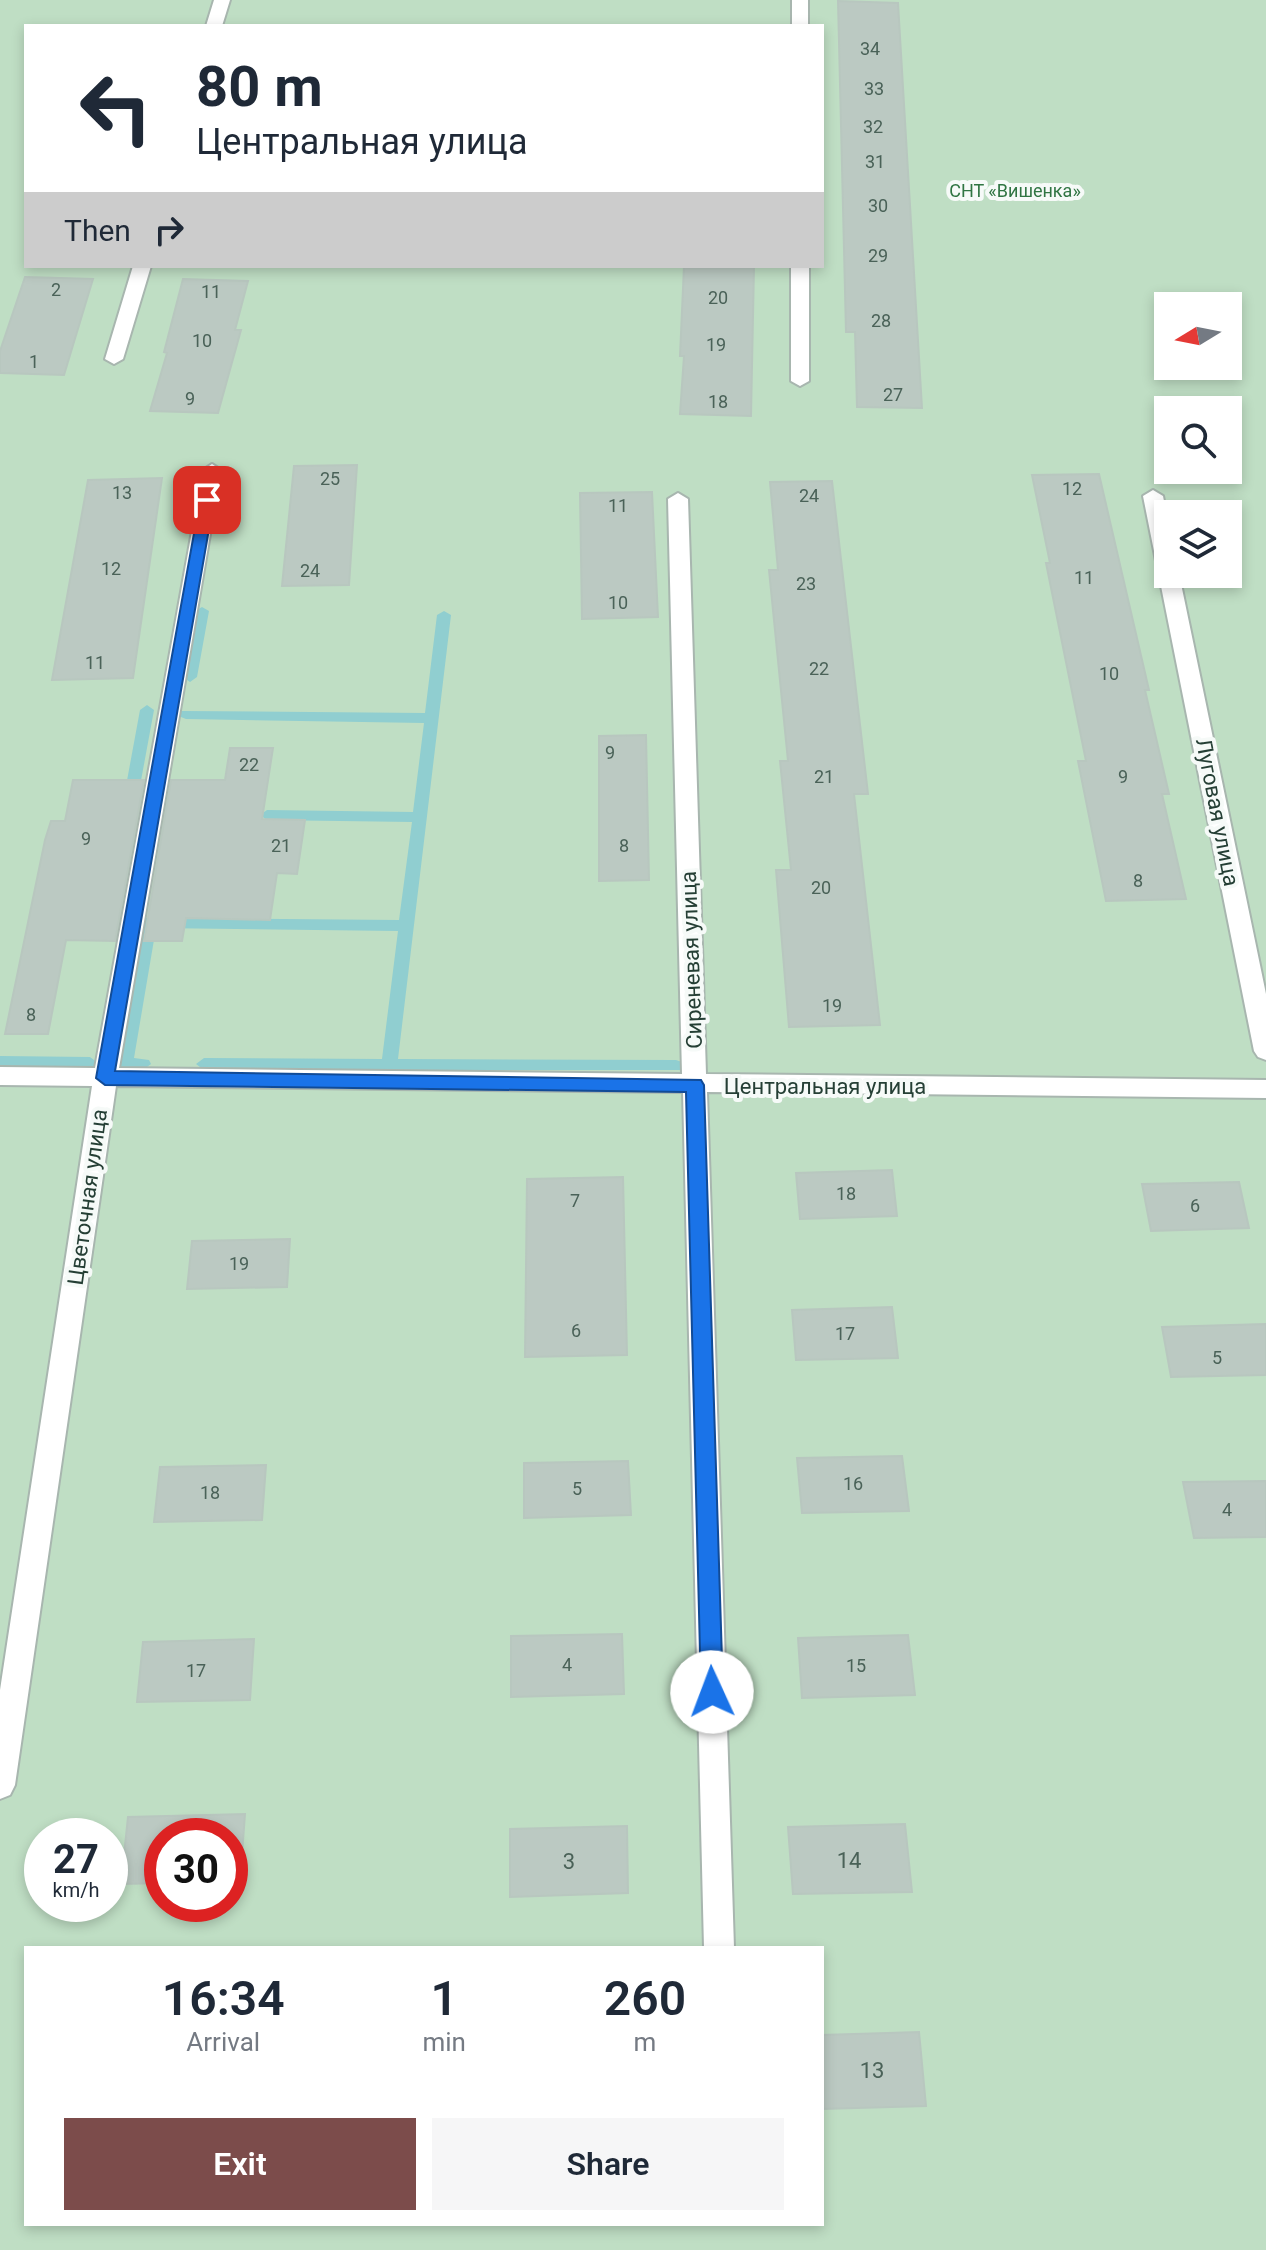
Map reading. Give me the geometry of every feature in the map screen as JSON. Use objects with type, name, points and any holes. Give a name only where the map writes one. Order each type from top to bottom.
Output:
[{"type":"street","points":[[215,24],[222,0]]},
{"type":"street","points":[[800,0],[800,24]]},
{"type":"street","points":[[114,359],[141,268]]},
{"type":"street","points":[[800,268],[800,381]]},
{"type":"street","name":"Цветочная улица","points":[[0,1785],[105,1078],[212,470]]},
{"type":"street","name":"Луговая улица","points":[[1153,496],[1154,501]]},
{"type":"street","name":"Сиреневая улица","points":[[678,499],[719,1946]]},
{"type":"street","name":"Луговая улица","points":[[1172,588],[1266,1051]]},
{"type":"street","name":"Центральная улица","points":[[0,1076],[1266,1089]]},
{"type":"green space","name":"СНТ «Вишенка»","points":[[0,0],[1266,0],[1266,2250],[0,2250]]},
{"type":"building","points":[[838,1],[898,3],[922,408],[857,407],[855,332],[846,332]]},
{"type":"building","points":[[684,268],[754,268],[751,416],[680,414],[684,356],[680,356]]},
{"type":"building","points":[[25,277],[93,279],[64,375],[0,373],[0,351]]},
{"type":"building","points":[[183,279],[248,281],[235,330],[241,330],[218,413],[150,411],[167,353],[164,352]]},
{"type":"building","points":[[357,465],[349,585],[282,586],[294,466]]},
{"type":"building","points":[[1099,474],[1149,690],[1145,690],[1169,794],[1162,794],[1186,899],[1106,901],[1078,761],[1086,761],[1046,563],[1050,563],[1032,475]]},
{"type":"building","points":[[162,478],[133,678],[52,680],[88,480]]},
{"type":"building","points":[[832,481],[868,794],[854,794],[880,1025],[789,1027],[776,870],[791,870],[780,761],[788,761],[769,570],[778,570],[770,482]]},
{"type":"building","points":[[652,492],[658,617],[582,619],[580,493]]},
{"type":"building","points":[[646,735],[649,880],[599,881],[599,736]]},
{"type":"building","points":[[230,748],[273,748],[262,819],[305,820],[297,874],[277,873],[270,920],[186,918],[182,941],[144,941],[171,780],[225,780]]},
{"type":"building","points":[[73,780],[144,780],[115,941],[66,940],[48,1034],[5,1034],[45,840],[51,821],[65,821]]},
{"type":"building","points":[[892,1170],[897,1216],[800,1219],[796,1173]]},
{"type":"building","points":[[623,1177],[627,1355],[525,1357],[527,1179]]},
{"type":"building","points":[[1239,1182],[1249,1228],[1151,1231],[1142,1184]]},
{"type":"building","points":[[290,1239],[287,1287],[187,1289],[192,1241]]},
{"type":"building","points":[[892,1307],[898,1358],[796,1360],[792,1310]]},
{"type":"building","points":[[1266,1324],[1266,1375],[1171,1377],[1162,1327]]},
{"type":"building","points":[[902,1456],[909,1511],[802,1513],[797,1458]]},
{"type":"building","points":[[628,1461],[631,1515],[524,1518],[524,1463]]},
{"type":"building","points":[[266,1465],[262,1520],[154,1522],[160,1467]]},
{"type":"building","points":[[1266,1481],[1266,1537],[1194,1538],[1183,1482]]},
{"type":"building","points":[[622,1634],[624,1694],[511,1697],[511,1636]]},
{"type":"building","points":[[908,1635],[915,1695],[802,1698],[798,1638]]},
{"type":"building","points":[[254,1639],[250,1700],[137,1702],[143,1642]]},
{"type":"building","points":[[245,1814],[245,1818],[144,1818],[144,1883],[128,1884],[128,1817]]},
{"type":"building","points":[[905,1824],[912,1892],[793,1894],[788,1827]]},
{"type":"building","points":[[627,1826],[628,1893],[510,1897],[510,1829]]},
{"type":"building","points":[[919,2032],[926,2106],[824,2109],[824,2035]]},
{"type":"waterway","points":[[190,677],[202,611]]},
{"type":"waterway","points":[[431,718],[444,615]]},
{"type":"waterway","points":[[133,786],[147,710]]},
{"type":"waterway","points":[[186,714],[431,718]]},
{"type":"waterway","points":[[419,817],[431,718]]},
{"type":"waterway","points":[[267,815],[419,817]]},
{"type":"waterway","points":[[406,926],[419,817]]},
{"type":"waterway","points":[[143,1064],[125,1064],[149,922],[406,926]]},
{"type":"waterway","points":[[389,1065],[406,926]]},
{"type":"waterway","points":[[0,1062],[90,1063]]},
{"type":"waterway","points":[[204,1064],[389,1065]]},
{"type":"waterway","points":[[389,1065],[676,1066]]},
{"type":"route","points":[[207,500],[105,1078],[695,1085],[712,1692]]}]
